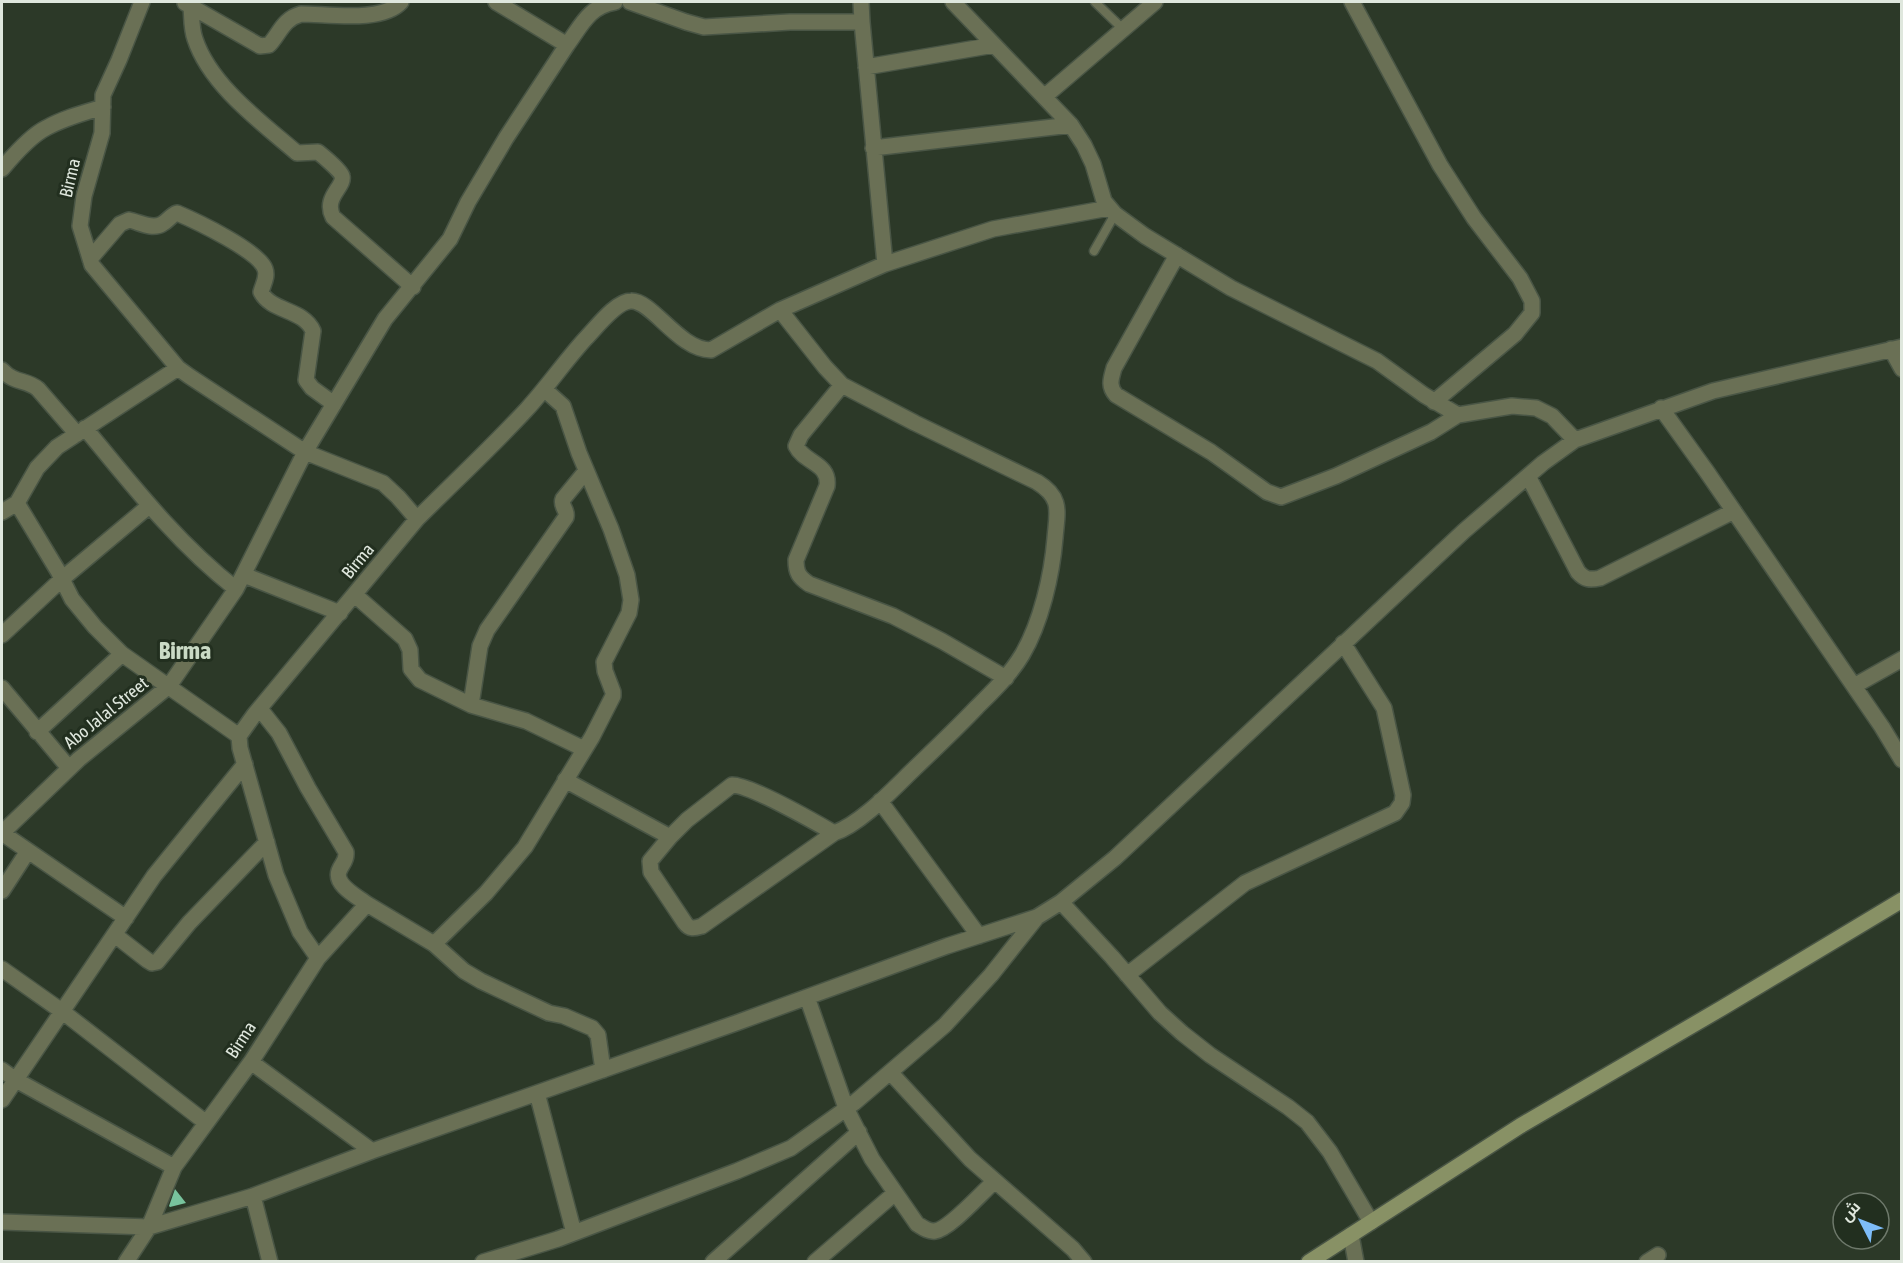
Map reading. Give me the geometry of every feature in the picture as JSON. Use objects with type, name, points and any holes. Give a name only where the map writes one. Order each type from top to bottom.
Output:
[{"type":"main road","points":[[1309,1262],[1520,1126],[1902,900]]},
{"type":"street","name":"Birma","points":[[142,2],[103,95],[102,133],[84,196],[80,226],[92,265],[178,368],[305,452],[383,483],[417,519],[239,736]]},
{"type":"street","points":[[186,4],[260,46],[265,46],[273,41],[281,27],[292,16],[381,13],[396,7],[401,2]]},
{"type":"street","points":[[496,2],[567,45]]},
{"type":"street","name":"Abo Jalal Street","points":[[2,833],[69,768],[169,686],[236,589],[305,452],[385,319],[450,239],[468,202],[506,138],[567,45],[592,11],[603,3],[615,2]]},
{"type":"street","points":[[630,2],[704,27],[759,23],[862,22]]},
{"type":"street","points":[[861,2],[885,264]]},
{"type":"street","points":[[953,2],[1071,125],[1084,145],[1093,164],[1104,201],[1112,211],[1177,255],[1232,288],[1377,361],[1434,402],[1458,415]]},
{"type":"street","points":[[1044,97],[1155,2]]},
{"type":"street","points":[[1352,2],[1440,165],[1474,218],[1520,278],[1532,301],[1532,313],[1515,334],[1434,402]]},
{"type":"street","points":[[186,4],[199,51],[211,71],[246,109],[297,153],[318,152],[341,174],[342,180],[331,202],[333,217],[413,287]]},
{"type":"street","points":[[866,67],[994,45]]},
{"type":"street","points":[[2,169],[43,129],[71,116],[103,107]]},
{"type":"street","points":[[873,148],[1071,125]]},
{"type":"street","points":[[417,519],[527,409],[582,343],[614,309],[629,300],[641,303],[690,345],[702,350],[716,348],[780,310],[885,264],[993,229],[1112,211]]},
{"type":"street","points":[[90,259],[120,224],[129,220],[153,227],[159,226],[177,213],[215,230],[261,261],[266,273],[261,292],[266,299],[310,325],[313,331],[306,380],[312,388],[334,404]]},
{"type":"street","points":[[1177,255],[1114,368],[1110,384],[1111,390],[1211,452],[1267,492],[1281,497],[1326,480],[1431,432],[1458,415],[1512,406],[1536,408],[1552,416],[1575,440]]},
{"type":"street","points":[[780,310],[825,368],[842,385],[1037,482],[1054,496],[1057,506],[1053,557],[1037,626],[1022,656],[1006,678],[880,801],[847,827],[834,833],[702,926],[691,928],[685,923],[651,872],[651,861],[670,837],[687,820],[732,785],[739,785],[753,791],[834,833]]},
{"type":"street","points":[[2,1222],[149,1227],[253,1196],[372,1151],[1037,917],[1061,902],[1116,858],[1464,531],[1527,476],[1575,440],[1713,391],[1896,348],[1902,369]]},
{"type":"street","points":[[2,512],[17,503],[37,468],[57,447],[178,368]]},
{"type":"street","points":[[2,370],[11,379],[38,388],[81,431],[200,560],[236,589]]},
{"type":"street","points":[[842,385],[801,435],[796,446],[798,451],[824,471],[828,478],[827,486],[796,560],[799,578],[809,584],[893,616],[1006,678]]},
{"type":"street","points":[[434,944],[486,893],[525,846],[566,780],[613,696],[604,662],[627,620],[631,606],[627,575],[563,406],[544,389]]},
{"type":"street","points":[[1660,408],[1734,511],[1882,727],[1902,760]]},
{"type":"street","points":[[471,705],[480,646],[487,630],[566,517],[562,504],[563,499],[586,471]]},
{"type":"street","points":[[1527,476],[1578,572],[1583,578],[1590,580],[1600,578],[1734,511]]},
{"type":"street","points":[[17,503],[72,599],[95,627],[122,654],[239,736],[276,875],[300,933],[318,958]]},
{"type":"street","points":[[2,635],[62,579],[149,506]]},
{"type":"street","points":[[244,575],[340,613]]},
{"type":"street","points":[[355,595],[405,639],[410,650],[411,669],[416,678],[471,705],[526,721],[584,749]]},
{"type":"street","points":[[1127,975],[1245,883],[1356,832],[1395,813],[1400,808],[1402,795],[1384,708],[1343,643]]},
{"type":"street","points":[[36,732],[122,654]]},
{"type":"street","points":[[1854,686],[1902,659]]},
{"type":"street","points":[[2,688],[36,732],[69,768]]},
{"type":"street","points":[[260,708],[279,733],[346,852],[346,860],[339,871],[339,879],[343,886],[367,904],[434,944],[464,971],[481,981],[549,1013],[564,1016],[592,1028],[598,1035],[603,1070]]},
{"type":"street","points":[[2,1100],[154,876],[245,764]]},
{"type":"street","points":[[566,780],[670,837]]},
{"type":"street","points":[[880,801],[979,936]]},
{"type":"street","points":[[2,833],[126,918]]},
{"type":"street","points":[[115,935],[152,963],[158,962],[189,923],[267,842]]},
{"type":"street","points":[[2,891],[28,851]]},
{"type":"street","points":[[1061,902],[1160,1013],[1182,1033],[1307,1122],[1330,1152],[1371,1222]]},
{"type":"street","name":"Birma","points":[[126,1262],[149,1227],[174,1167],[251,1062],[318,958],[367,904]]},
{"type":"street","points":[[483,1262],[574,1233],[791,1148],[846,1108],[945,1025],[991,975],[1037,917]]},
{"type":"street","points":[[2,969],[63,1012],[205,1122]]},
{"type":"street","points":[[807,997],[846,1108],[872,1159],[917,1224],[924,1229],[935,1231],[949,1224],[994,1181]]},
{"type":"street","points":[[251,1062],[372,1151]]},
{"type":"street","points":[[2,1070],[16,1080],[174,1167]]},
{"type":"street","points":[[890,1072],[970,1159],[1073,1249],[1084,1262]]},
{"type":"street","points":[[537,1093],[574,1233]]},
{"type":"street","points":[[713,1262],[859,1132]]},
{"type":"street","points":[[815,1262],[895,1193]]},
{"type":"street","points":[[253,1196],[270,1262]]},
{"type":"street","points":[[1352,1235],[1356,1262]]},
{"type":"lane","points":[[1095,2],[1123,29]]},
{"type":"lane","points":[[1094,251],[1112,211]]},
{"type":"building","points":[[175,1189],[186,1203],[170,1207],[169,1206]]},
{"type":"district","name":"Birma","points":[[185,651]]}]
